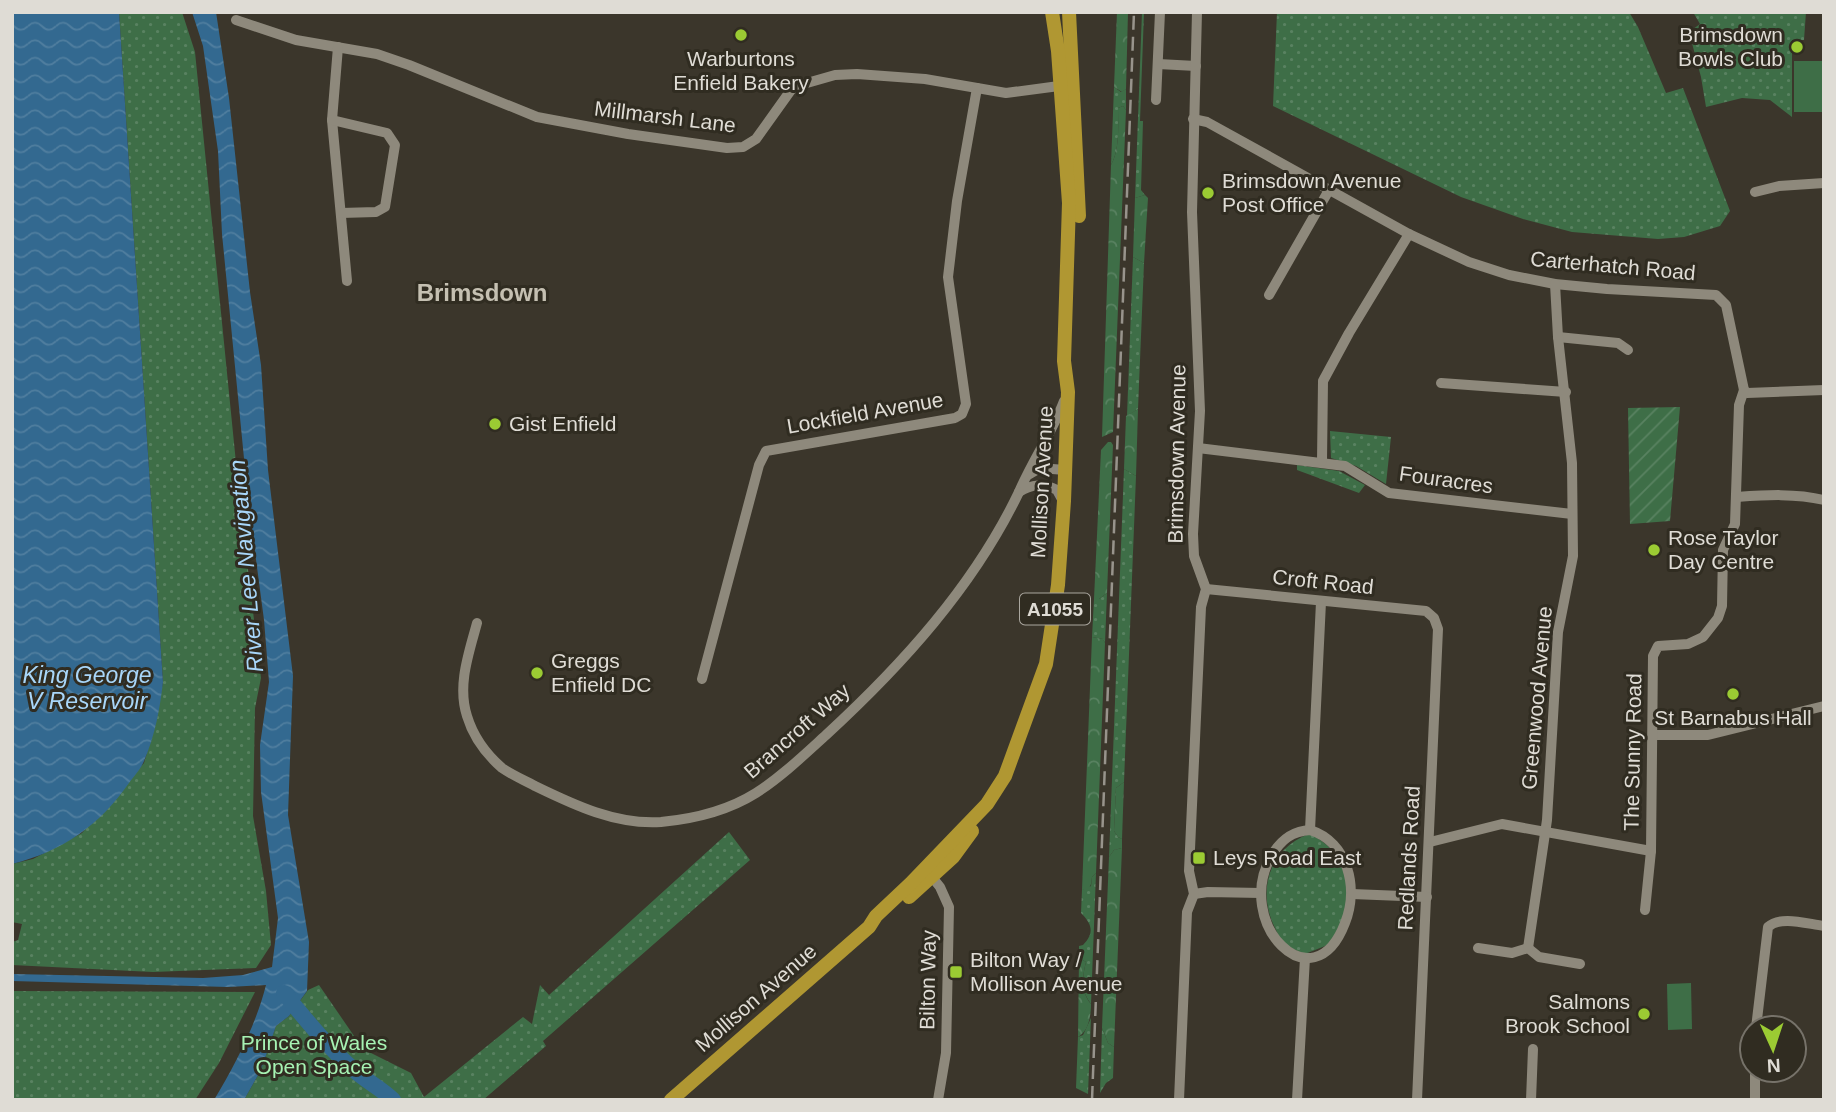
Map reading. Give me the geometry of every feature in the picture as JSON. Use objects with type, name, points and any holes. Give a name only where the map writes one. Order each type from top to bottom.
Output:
[{"type":"main road","name":"Mollison Avenue","points":[[1052,12],[1066,88]]},
{"type":"main road","name":"Mollison Avenue","points":[[671,1100],[869,927],[881,921],[929,873],[960,848],[978,824],[982,812],[1005,776],[1046,664],[1058,585],[1068,392],[1065,361],[1069,203],[1067,12]]},
{"type":"street","points":[[1156,100],[1160,12]]},
{"type":"street","name":"Brimsdown Avenue","points":[[1179,1100],[1187,912],[1195,894],[1189,871],[1201,607],[1206,589],[1193,546],[1200,401],[1192,212],[1198,12]]},
{"type":"street","name":"Millmarsh Lane","points":[[236,20],[296,40],[377,54],[537,117],[628,134],[727,148],[750,144],[764,131],[791,90],[824,78],[857,74],[925,79],[1006,93],[1066,88]]},
{"type":"street","points":[[338,47],[332,120],[347,281]]},
{"type":"street","points":[[1158,64],[1196,66]]},
{"type":"street","name":"Lockfield Avenue","points":[[702,680],[755,479],[765,451],[770,448],[955,418],[965,409],[948,277],[957,201],[977,88]]},
{"type":"street","name":"Carterhatch Road","points":[[1193,119],[1207,122],[1409,233],[1469,262],[1509,275],[1555,284],[1719,297],[1726,305],[1744,390]]},
{"type":"street","points":[[332,120],[387,133],[395,145],[384,207],[376,212],[341,213]]},
{"type":"street","points":[[1755,192],[1779,186],[1824,183]]},
{"type":"street","points":[[1269,295],[1329,190]]},
{"type":"street","points":[[1322,461],[1324,381],[1349,333],[1409,233]]},
{"type":"street","name":"Greenwood Avenue","points":[[1528,948],[1545,832],[1558,632],[1573,556],[1572,463],[1555,284]]},
{"type":"street","points":[[1558,337],[1618,343],[1628,350]]},
{"type":"street","points":[[1441,383],[1566,392]]},
{"type":"street","points":[[1744,390],[1752,395],[1824,390]]},
{"type":"street","name":"The Sunny Road","points":[[1645,910],[1651,851],[1654,656],[1658,646],[1688,644],[1703,637],[1718,618],[1722,606],[1723,550],[1735,524],[1738,405],[1744,390]]},
{"type":"street","name":"Brancroft Way","points":[[477,623],[464,674],[464,705],[474,735],[504,769],[576,805],[621,818],[662,822],[705,815],[757,792],[818,742],[884,679],[914,646],[982,560],[1055,426],[1068,392]]},
{"type":"street","name":"Fouracres","points":[[1198,447],[1345,466],[1389,493],[1572,514]]},
{"type":"street","points":[[1026,476],[1040,468],[1065,470]]},
{"type":"street","points":[[1019,492],[1033,485],[1046,485],[1057,490],[1064,504]]},
{"type":"street","points":[[1736,497],[1796,495],[1824,500]]},
{"type":"street","name":"Croft Road","points":[[1206,589],[1426,611],[1434,618]]},
{"type":"street","points":[[1310,830],[1321,602]]},
{"type":"street","name":"Redlands Road","points":[[1417,1100],[1438,629],[1434,618]]},
{"type":"street","points":[[1653,735],[1708,735],[1824,706]]},
{"type":"street","points":[[1430,842],[1502,824],[1651,851]]},
{"type":"street","points":[[1310,830],[1328,837],[1338,848],[1348,872],[1352,894],[1347,919],[1335,943],[1321,954],[1305,958],[1289,953],[1274,939],[1263,912],[1261,893],[1265,870],[1277,848],[1295,832],[1310,830]]},
{"type":"street","name":"Bilton Way","points":[[929,873],[945,894],[949,907],[946,1053],[938,1100]]},
{"type":"street","points":[[1195,894],[1261,893]]},
{"type":"street","points":[[1352,894],[1427,897]]},
{"type":"street","points":[[1758,1014],[1768,927],[1772,923],[1782,921],[1824,926]]},
{"type":"street","points":[[1478,948],[1512,953],[1528,948],[1539,957],[1580,964]]},
{"type":"street","points":[[1297,1100],[1305,958]]},
{"type":"street","points":[[1531,1100],[1533,1049]]},
{"type":"green space","points":[[119,12],[182,12],[195,52],[240,503],[261,678],[255,708],[253,816],[266,891],[271,945],[256,968],[153,972],[12,965],[12,942],[18,940],[22,924],[12,922],[12,864],[33,859],[82,833],[144,763],[163,682]]},
{"type":"green space","points":[[1117,12],[1128,12],[1126,89],[1122,92],[1114,87]]},
{"type":"green space","points":[[1142,12],[1141,190],[1145,195],[1135,198]]},
{"type":"green space","points":[[1277,12],[1629,12],[1666,93],[1683,88],[1730,211],[1720,226],[1684,237],[1658,239],[1572,232],[1523,219],[1461,197],[1273,106]]},
{"type":"green space","points":[[1693,12],[1806,12],[1804,40],[1792,40],[1792,117],[1770,100],[1742,98],[1706,107],[1689,32],[1700,24]]},
{"type":"green space","points":[[1794,61],[1824,61],[1824,112],[1794,112]]},
{"type":"green space","points":[[1114,87],[1121,92],[1126,89],[1126,110],[1123,106],[1118,108],[1117,145],[1111,165]]},
{"type":"green space","points":[[1123,106],[1126,110],[1113,432],[1102,437],[1111,165],[1117,145],[1118,108]]},
{"type":"green space","points":[[1145,195],[1148,198],[1144,263],[1133,257],[1135,198]]},
{"type":"green space","points":[[1133,257],[1144,263],[1138,409],[1127,416]]},
{"type":"green space","points":[[1680,407],[1670,521],[1630,524],[1628,408]]},
{"type":"green space","points":[[1138,409],[1136,476],[1124,469],[1126,416]]},
{"type":"green space","points":[[1330,431],[1391,437],[1386,484],[1356,466],[1331,458]]},
{"type":"green space","points":[[1108,442],[1113,445],[1107,593],[1094,599],[1101,450]]},
{"type":"green space","points":[[1297,465],[1339,471],[1365,485],[1359,493],[1297,470]]},
{"type":"green space","points":[[1124,469],[1136,476],[1124,782],[1116,788],[1114,831],[1122,839],[1122,848],[1114,850],[1109,857]]},
{"type":"green space","points":[[1107,593],[1105,643],[1103,639],[1092,637],[1094,599]]},
{"type":"green space","points":[[1092,637],[1103,639],[1105,643],[1096,873],[1090,886],[1082,890]]},
{"type":"green space","points":[[1124,782],[1122,839],[1114,831],[1116,788]]},
{"type":"green space","name":"Prince of Wales Open Space","points":[[729,832],[750,860],[543,1041],[546,1046],[483,1100],[244,1100],[261,1070],[276,1026],[289,1016],[308,990],[319,985],[363,1049],[411,1073],[424,1097],[523,1017],[532,1024],[540,985],[549,995]]},
{"type":"green space","points":[[1309,834],[1329,847],[1337,856],[1343,866],[1349,889],[1345,913],[1330,944],[1305,954],[1286,946],[1281,939],[1270,916],[1267,887],[1275,861],[1295,841]]},
{"type":"green space","points":[[1122,848],[1114,1047],[1108,1043],[1102,1028],[1109,857],[1114,850]]},
{"type":"green space","points":[[1096,873],[1091,1004],[1084,989],[1086,962],[1079,958],[1079,946],[1087,941],[1091,933],[1088,921],[1081,913],[1082,890],[1091,886],[1092,877]]},
{"type":"green space","points":[[1079,958],[1086,962],[1083,984],[1091,1004],[1087,1027],[1078,1037]]},
{"type":"green space","points":[[1691,983],[1692,1029],[1668,1030],[1667,984]]},
{"type":"green space","points":[[12,991],[255,992],[219,1063],[195,1100],[12,1100]]},
{"type":"green space","points":[[1091,1018],[1088,1094],[1076,1088],[1078,1037],[1083,1035]]},
{"type":"green space","points":[[1102,1028],[1108,1043],[1114,1047],[1113,1078],[1100,1093]]},
{"type":"water","name":"King George V Reservoir","points":[[12,12],[119,12],[163,682],[148,751],[141,767],[117,798],[92,824],[64,844],[12,864]]},
{"type":"water","points":[[192,12],[216,12],[229,98],[250,292],[261,365],[268,470],[293,676],[288,815],[309,942],[307,991],[289,1016],[276,1026],[261,1070],[244,1100],[214,1100],[244,1044],[266,985],[228,987],[12,981],[12,974],[203,978],[243,975],[272,967],[278,918],[261,792],[260,745],[269,682],[264,620],[248,499],[222,234],[218,151],[203,46]]},
{"type":"waterway","points":[[284,993],[344,1061],[393,1100]]},
{"type":"railway","points":[[1092,1100],[1134,12]]},
{"type":"place","name":"Warburtons Enfield Bakery","points":[[741,35]]},
{"type":"place","name":"Brimsdown Bowls Club","points":[[1797,47]]},
{"type":"place","name":"Brimsdown Avenue Post Office","points":[[1208,193]]},
{"type":"place","name":"Gist Enfield","points":[[495,424]]},
{"type":"place","name":"Rose Taylor Day Centre","points":[[1654,550]]},
{"type":"place","name":"Greggs Enfield DC","points":[[537,673]]},
{"type":"place","name":"St Barnabus Hall","points":[[1733,694]]},
{"type":"place","name":"Leys Road East","points":[[1199,858]]},
{"type":"place","name":"Bilton Way / Mollison Avenue","points":[[956,972]]},
{"type":"place","name":"Salmons Brook School","points":[[1644,1014]]},
{"type":"district","name":"Brimsdown","points":[[482,293]]},
{"type":"water label","name":"River Lee Navigation","points":[[246,566]]}]
